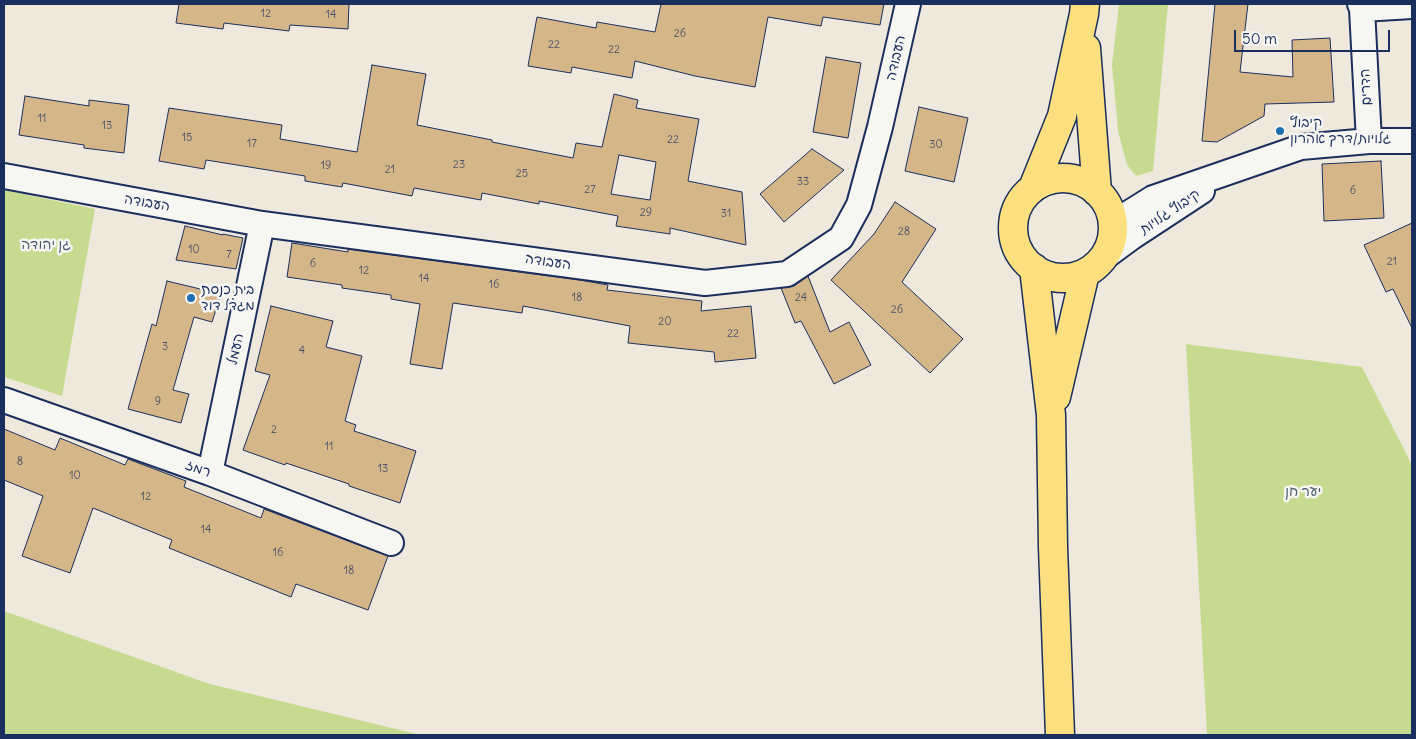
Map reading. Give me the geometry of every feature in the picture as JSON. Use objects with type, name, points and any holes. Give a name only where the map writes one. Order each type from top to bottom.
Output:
[{"type":"main road","points":[[1033,188],[1062,116],[1084,9]]},
{"type":"main road","points":[[1084,9],[1097,192]]},
{"type":"main road","points":[[1054,179],[1066,179],[1077,180],[1097,192],[1108,206],[1113,223],[1108,251],[1094,266],[1072,277],[1059,278],[1046,275],[1024,259],[1017,248],[1014,222],[1017,209],[1023,198],[1033,188],[1054,179]]},
{"type":"main road","points":[[1051,415],[1094,266]]},
{"type":"main road","points":[[1034,268],[1051,415],[1053,547],[1060,735]]},
{"type":"street","name":"העבודה","points":[[4,176],[262,224],[704,283],[787,274],[840,238],[858,205],[880,127],[908,4]]},
{"type":"street","points":[[1361,6],[1412,6]]},
{"type":"street","name":"הדרים","points":[[1361,6],[1369,141]]},
{"type":"street","name":"קיבוץ גלויות","points":[[1113,223],[1153,198],[1301,147],[1369,141],[1412,141]]},
{"type":"street","name":"קיבוץ גלויות","points":[[1094,266],[1186,201],[1239,168]]},
{"type":"street","name":"העמל","points":[[210,473],[262,224]]},
{"type":"street","name":"רמז","points":[[4,400],[210,473],[392,543]]},
{"type":"green space","points":[[1119,4],[1168,4],[1153,171],[1136,176],[1127,165],[1118,131],[1112,65]]},
{"type":"green space","name":"גן יהודה","points":[[4,190],[95,209],[62,396],[4,377]]},
{"type":"green space","name":"יער חן","points":[[1186,344],[1362,367],[1412,465],[1412,735],[1207,735]]},
{"type":"green space","points":[[4,611],[210,684],[421,735],[4,735]]},
{"type":"building","points":[[179,4],[349,4],[348,29],[290,25],[289,31],[224,23],[223,29],[176,23]]},
{"type":"building","points":[[661,4],[884,4],[880,25],[823,17],[821,26],[768,17],[755,87],[695,76],[635,61],[632,78],[572,67],[571,73],[528,66],[537,17],[596,28],[597,22],[655,32]]},
{"type":"building","points":[[1215,4],[1248,4],[1240,72],[1293,77],[1292,40],[1330,38],[1334,102],[1265,104],[1264,116],[1217,142],[1202,141]]},
{"type":"building","points":[[826,57],[861,63],[848,138],[813,132]]},
{"type":"building","points":[[372,65],[426,74],[417,125],[573,158],[576,143],[602,147],[614,94],[638,100],[636,108],[699,119],[688,181],[742,192],[746,245],[670,228],[670,234],[616,226],[618,216],[539,201],[539,204],[482,193],[481,200],[414,188],[412,196],[343,183],[342,187],[305,181],[305,176],[206,160],[204,169],[159,161],[169,108],[282,125],[280,139],[357,152]],"holes":[[[619,155],[656,162],[650,200],[611,194]]]},
{"type":"building","points":[[25,96],[89,106],[89,100],[129,105],[124,153],[84,148],[84,145],[19,135]]},
{"type":"building","points":[[919,107],[968,118],[954,182],[905,171]]},
{"type":"building","points":[[812,149],[844,170],[784,222],[760,194]]},
{"type":"building","points":[[1381,161],[1384,218],[1324,221],[1322,164]]},
{"type":"building","points":[[895,202],[936,229],[902,282],[963,339],[930,373],[831,280],[874,234]]},
{"type":"building","points":[[1412,223],[1412,328],[1393,289],[1386,292],[1364,245]]},
{"type":"building","points":[[185,226],[243,238],[236,269],[176,260]]},
{"type":"building","points":[[292,243],[348,252],[348,249],[580,280],[608,285],[607,290],[702,301],[701,311],[751,306],[756,358],[715,362],[714,352],[628,343],[630,326],[523,306],[522,313],[453,303],[442,369],[410,364],[420,304],[391,299],[391,295],[342,288],[342,285],[287,277]]},
{"type":"building","points":[[808,276],[830,332],[849,322],[871,365],[834,384],[801,321],[795,323],[781,288],[794,286]]},
{"type":"building","points":[[167,281],[221,294],[212,322],[194,317],[173,390],[189,394],[181,423],[128,409],[152,324],[156,326]]},
{"type":"building","points":[[271,306],[333,321],[326,347],[362,356],[345,421],[356,425],[354,431],[416,451],[400,503],[349,486],[349,484],[243,450],[270,375],[255,371]]},
{"type":"building","points":[[4,429],[55,450],[60,438],[125,465],[128,459],[186,481],[184,487],[261,518],[264,509],[388,556],[368,610],[296,584],[291,597],[169,548],[172,540],[93,508],[70,573],[22,556],[43,496],[4,480]]},
{"type":"place","name":"קיבוץ גלויות/דרך אהרון","points":[[1280,131]]},
{"type":"place","name":"בית כנסת מגדל דוד","points":[[191,298]]}]
